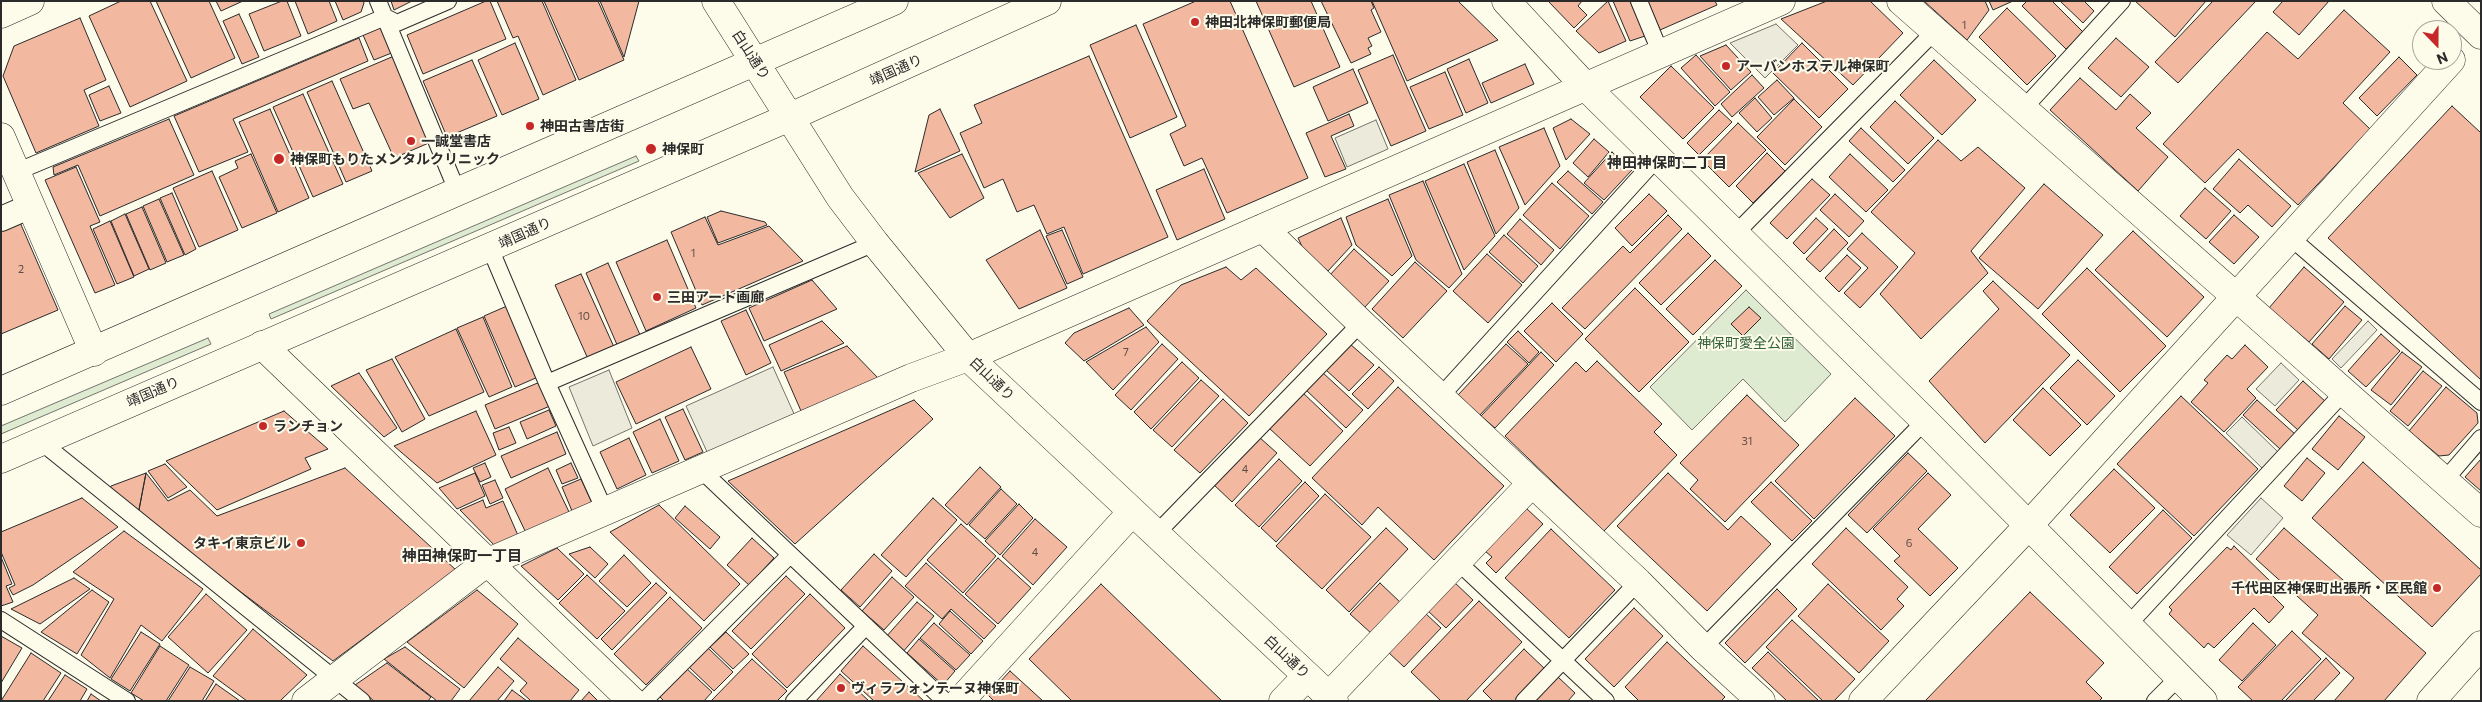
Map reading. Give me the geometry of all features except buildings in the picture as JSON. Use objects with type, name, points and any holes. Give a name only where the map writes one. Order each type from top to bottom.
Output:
[{"type":"street","points":[[1,14],[30,1]]},
{"type":"street","name":"白山通り","points":[[716,1],[757,63],[840,197],[968,357],[1331,698]]},
{"type":"street","points":[[1,391],[757,63],[894,1]]},
{"type":"street","name":"靖国通り","points":[[1,459],[790,117],[1047,1]]},
{"type":"street","points":[[1506,1],[1586,87],[1736,233],[2203,701]]},
{"type":"street","points":[[306,701],[486,562],[910,378],[968,357],[1781,1]]},
{"type":"street","points":[[1901,1],[2024,108],[2235,298],[2481,513]]},
{"type":"street","points":[[2446,1],[2479,33],[2462,49]]},
{"type":"street","points":[[1863,701],[2028,526],[2441,70]]},
{"type":"street","points":[[1,137],[94,352]]},
{"type":"street","points":[[1,219],[31,206]]},
{"type":"street","points":[[1263,228],[1439,398],[1638,582],[1703,648],[1762,701]]},
{"type":"street","points":[[262,345],[632,701]]},
{"type":"street","points":[[1331,698],[1532,483]]},
{"type":"street","points":[[960,701],[1132,512]]},
{"type":"street","points":[[2431,701],[2481,645]]},
{"type":"street","points":[[1283,701],[1307,676]]},
{"type":"lane","points":[[378,1],[458,193]]},
{"type":"lane","points":[[16,172],[385,17],[397,23],[448,1]]},
{"type":"lane","points":[[1638,1],[1661,54]]},
{"type":"lane","points":[[2024,108],[2122,1]]},
{"type":"lane","points":[[1736,233],[1936,31]]},
{"type":"lane","points":[[1439,398],[1658,157]]},
{"type":"lane","points":[[2290,237],[2481,402]]},
{"type":"lane","points":[[547,383],[875,243]]},
{"type":"lane","points":[[490,248],[547,383],[605,511]]},
{"type":"lane","points":[[1156,534],[1361,323]]},
{"type":"lane","points":[[2128,625],[2343,393]]},
{"type":"lane","points":[[1703,648],[1924,421]]},
{"type":"lane","points":[[2444,482],[2481,438]]},
{"type":"lane","points":[[40,441],[362,701]]},
{"type":"lane","points":[[700,469],[945,701]]},
{"type":"lane","points":[[644,701],[790,555]]},
{"type":"lane","points":[[1458,562],[1606,701]]},
{"type":"lane","points":[[1524,701],[1638,582]]},
{"type":"lane","points":[[1,620],[127,701]]},
{"type":"lane","points":[[794,701],[866,626]]},
{"type":"lane","points":[[2155,701],[2179,677]]},
{"type":"green space","points":[[636,156],[639,161],[271,319],[269,314]]},
{"type":"green space","name":"神保町愛全公園","points":[[1746,290],[1831,374],[1785,422],[1743,379],[1692,430],[1650,387]]},
{"type":"green space","points":[[208,338],[211,344],[1,434],[1,426]]},
{"type":"shaded area","points":[[1776,24],[1798,45],[1765,78],[1730,43]]},
{"type":"shaded area","points":[[1376,120],[1388,149],[1347,167],[1335,138]]},
{"type":"shaded area","points":[[2368,321],[2377,330],[2341,368],[2332,359]]},
{"type":"shaded area","points":[[2281,363],[2299,380],[2275,406],[2256,389]]},
{"type":"shaded area","points":[[773,367],[795,416],[708,454],[686,406]]},
{"type":"shaded area","points":[[609,370],[632,428],[593,446],[569,387]]},
{"type":"shaded area","points":[[2242,417],[2278,452],[2262,468],[2226,433]]},
{"type":"shaded area","points":[[2261,498],[2283,518],[2251,555],[2227,535]]},
{"type":"place","name":"神田北神保町郵便局","points":[[1195,22]]},
{"type":"place","name":"アーバンホステル神保町","points":[[1726,66]]},
{"type":"place","name":"神田古書店街","points":[[530,126]]},
{"type":"place","name":"一誠堂書店","points":[[411,141]]},
{"type":"place","name":"神保町","points":[[651,149]]},
{"type":"place","name":"神保町もりたメンタルクリニック","points":[[279,159]]},
{"type":"place","name":"三田アート画廊","points":[[657,297]]},
{"type":"place","name":"ランチョン","points":[[263,426]]},
{"type":"place","name":"タキイ東京ビル","points":[[301,543]]},
{"type":"place","name":"千代田区神保町出張所・区民館","points":[[2437,588]]},
{"type":"place","name":"ヴィラフォンテーヌ神保町","points":[[841,688]]},
{"type":"district","name":"神田神保町二丁目","points":[[1667,163]]},
{"type":"district","name":"神田神保町一丁目","points":[[462,556]]}]
